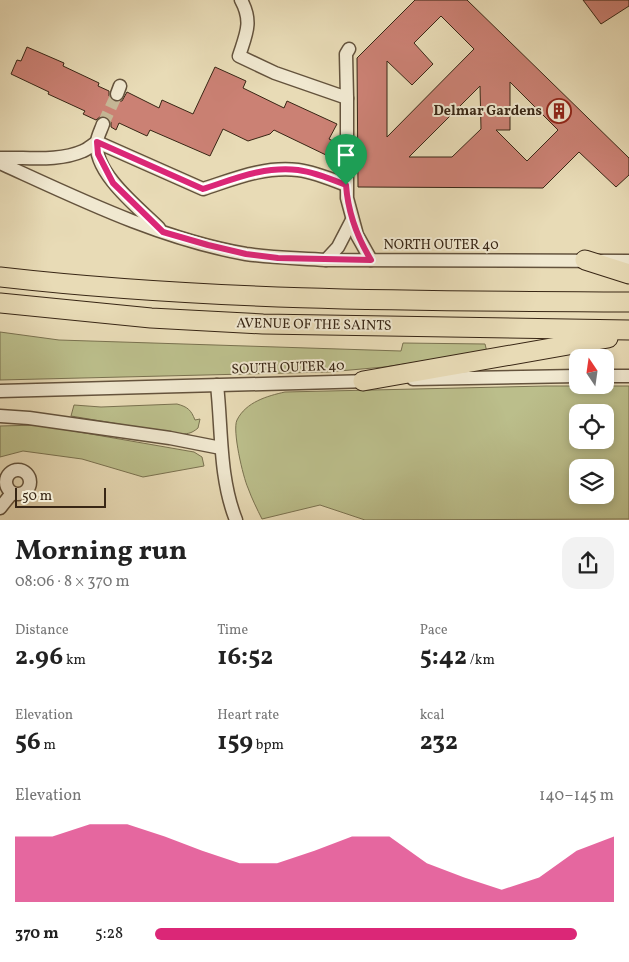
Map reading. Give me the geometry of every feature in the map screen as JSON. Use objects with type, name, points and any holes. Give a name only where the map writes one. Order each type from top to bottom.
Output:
[{"type":"highway","points":[[585,260],[629,274]]},
{"type":"highway","name":"AVENUE OF THE SAINTS","points":[[0,276],[140,290],[277,297],[629,302]]},
{"type":"highway","name":"AVENUE OF THE SAINTS","points":[[0,304],[141,318],[254,324],[629,332]]},
{"type":"highway","points":[[363,381],[629,332]]},
{"type":"street","points":[[241,0],[248,16],[247,30],[239,56],[275,74],[347,98]]},
{"type":"street","points":[[349,49],[346,54],[347,198],[352,220],[371,260]]},
{"type":"street","points":[[103,124],[97,142],[98,154],[113,183],[163,232]]},
{"type":"street","points":[[97,142],[203,189],[256,172],[279,169],[299,170],[346,185]]},
{"type":"street","points":[[0,158],[45,158],[66,155],[83,151],[97,142]]},
{"type":"street","name":"NORTH OUTER 40","points":[[0,163],[116,214],[163,232],[246,254],[278,258],[326,260],[629,261]]},
{"type":"street","points":[[326,260],[338,247],[352,220]]},
{"type":"street","name":"SOUTH OUTER 40","points":[[0,391],[569,376]]},
{"type":"street","points":[[614,376],[629,376]]},
{"type":"street","points":[[218,385],[221,448],[226,486],[236,520]]},
{"type":"street","points":[[0,416],[170,438],[221,448]]},
{"type":"street","points":[[0,508],[12,493]]},
{"type":"green space","points":[[0,332],[59,340],[401,351],[403,343],[485,344],[487,352],[384,367],[328,372],[0,380]]},
{"type":"green space","points":[[546,386],[569,386],[569,394],[614,394],[614,386],[629,386],[629,519],[365,520],[320,505],[262,519],[243,474],[237,443],[236,425],[241,414],[251,404],[285,392]]},
{"type":"green space","points":[[177,404],[189,409],[195,420],[200,419],[196,430],[178,434],[71,416],[74,405],[101,407]]},
{"type":"green space","points":[[39,425],[194,452],[202,457],[204,466],[143,477],[82,459],[23,451],[0,457],[0,426]]},
{"type":"building","name":"Delmar Gardens","points":[[415,0],[467,0],[629,158],[629,175],[616,187],[579,152],[543,188],[358,187],[357,58]],"holes":[[[441,16],[474,49],[387,137],[387,61],[412,85],[433,64],[414,43]],[[510,82],[558,130],[527,161],[496,130],[510,130]],[[480,86],[481,129],[452,157],[409,157]]]},
{"type":"building","points":[[583,0],[629,0],[629,6],[601,24]]},
{"type":"building","points":[[27,47],[64,63],[63,66],[99,83],[98,86],[109,91],[109,96],[114,101],[122,101],[127,92],[159,108],[162,100],[193,114],[215,67],[246,81],[243,88],[284,108],[287,101],[337,124],[329,139],[333,141],[326,155],[274,130],[270,134],[248,141],[223,129],[210,156],[150,130],[147,136],[119,123],[116,130],[111,127],[111,122],[106,117],[101,116],[96,120],[83,114],[85,111],[11,74],[17,60],[21,61]]},
{"type":"tunnel","points":[[103,124],[117,94]]},
{"type":"place","name":"Delmar Gardens","points":[[559,111]]},
{"type":"route","points":[[97,142],[203,189],[256,172],[279,169],[299,170],[346,185],[352,220],[371,260],[278,258],[246,254],[163,232],[113,183],[98,154],[97,142]]}]
